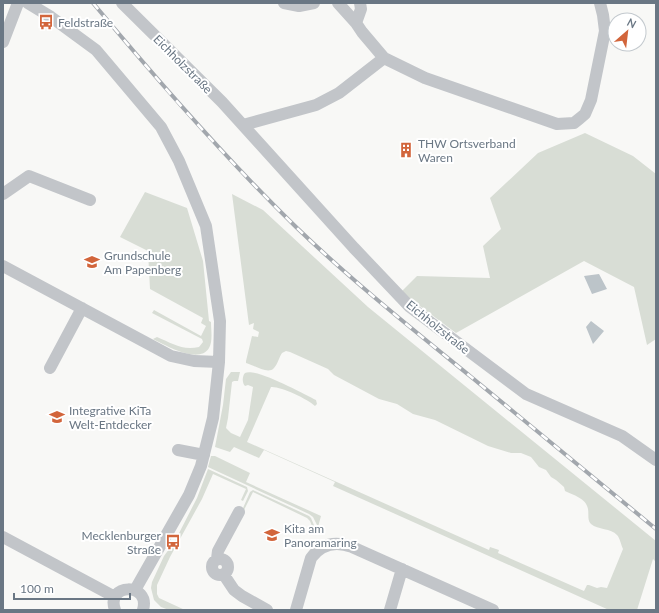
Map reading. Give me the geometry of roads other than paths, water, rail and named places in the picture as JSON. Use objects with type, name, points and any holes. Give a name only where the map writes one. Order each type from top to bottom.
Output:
[{"type":"street","points":[[3,42],[18,3]]},
{"type":"street","points":[[28,3],[96,50],[161,127],[179,161],[206,226],[220,321],[219,362],[212,418],[204,456],[189,495],[135,590]]},
{"type":"street","name":"Eichholzstraße","points":[[122,3],[243,125],[354,248],[410,307],[526,394],[622,436],[656,460]]},
{"type":"street","points":[[284,3],[299,6],[314,3]]},
{"type":"street","points":[[338,3],[384,58],[425,78],[556,124],[574,123],[585,114],[591,100],[605,31],[600,3]]},
{"type":"street","points":[[356,23],[361,9],[360,3]]},
{"type":"street","points":[[243,125],[316,105],[339,93],[384,58]]},
{"type":"street","points":[[3,194],[29,176],[90,200]]},
{"type":"street","points":[[3,266],[171,356],[219,362]]},
{"type":"street","points":[[50,368],[82,308]]},
{"type":"street","points":[[178,450],[204,456]]},
{"type":"street","points":[[239,512],[218,551],[217,559],[213,563],[212,570],[216,574],[224,575],[238,593],[267,610]]},
{"type":"street","points":[[3,537],[115,597]]},
{"type":"street","points":[[296,610],[311,558],[320,549],[330,544],[344,544],[402,569],[479,607],[493,610]]},
{"type":"street","points":[[390,610],[402,569]]},
{"type":"street","points":[[115,610],[115,597],[119,592],[124,590],[135,590],[144,600],[143,610]]},
{"type":"railway","points":[[93,3],[217,146],[317,247],[404,322],[656,529]]},
{"type":"place","name":"Feldstraße","points":[[46,22]]},
{"type":"place","name":"THW Ortsverband Waren","points":[[406,150]]},
{"type":"place","name":"Grundschule Am Papenberg","points":[[92,262]]},
{"type":"place","name":"Integrative KiTa Welt-Entdecker","points":[[57,417]]},
{"type":"place","name":"Kita am Panoramaring","points":[[272,535]]},
{"type":"place","name":"Mecklenburger Straße","points":[[173,542]]}]
